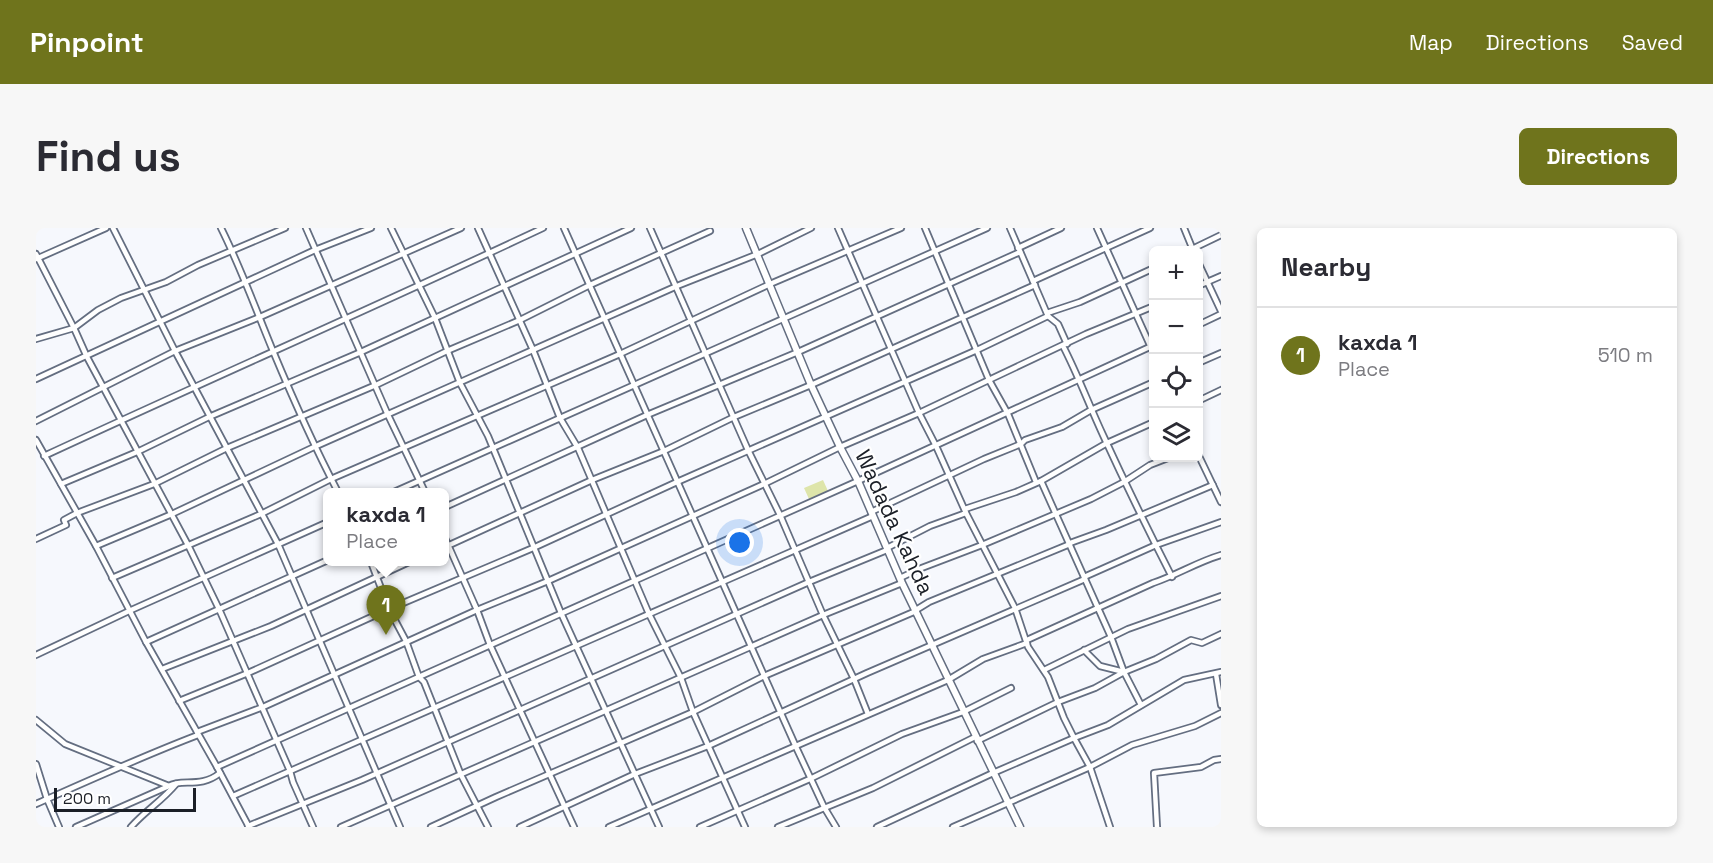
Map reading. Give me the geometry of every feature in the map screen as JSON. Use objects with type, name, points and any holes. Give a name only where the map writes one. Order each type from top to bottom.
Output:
[{"type":"main road","name":"Wadada Kahda","points":[[746,228],[811,385],[858,481],[901,581],[1020,827]]},
{"type":"street","points":[[106,228],[37,257],[87,357],[172,514],[219,609],[313,827]]},
{"type":"street","points":[[113,228],[209,417],[278,544],[400,827]]},
{"type":"street","points":[[221,228],[247,283],[314,447],[336,488]]},
{"type":"street","points":[[36,339],[74,328],[99,310],[143,289],[166,282],[232,250],[285,228]]},
{"type":"street","points":[[306,228],[388,415],[423,488]]},
{"type":"street","points":[[36,379],[315,250],[371,228]]},
{"type":"street","points":[[391,228],[435,318],[460,383],[507,480],[561,613],[659,827]]},
{"type":"street","points":[[36,421],[175,351],[260,317],[461,228]]},
{"type":"street","points":[[478,228],[533,350],[560,418],[578,448],[663,646],[681,678],[693,712],[746,827]]},
{"type":"street","points":[[44,456],[194,386],[346,320],[543,228]]},
{"type":"street","points":[[564,228],[796,747],[836,827]]},
{"type":"street","points":[[61,484],[361,352],[631,228]]},
{"type":"street","points":[[650,228],[868,714]]},
{"type":"street","points":[[96,546],[172,514],[314,447],[677,286],[758,254],[811,228]]},
{"type":"street","points":[[838,228],[919,413],[982,545],[1016,608],[1027,642],[1044,670],[1074,738],[1090,767],[1110,827]]},
{"type":"street","points":[[112,578],[261,513],[331,479],[620,354],[770,284],[901,228]]},
{"type":"street","points":[[925,228],[989,380],[1056,514],[1112,637],[1124,672],[1141,705]]},
{"type":"street","points":[[403,488],[987,228]]},
{"type":"street","points":[[1010,228],[1047,314],[1058,324],[1091,410],[1124,482],[1172,577]]},
{"type":"street","points":[[449,505],[647,416],[950,285],[1061,228]]},
{"type":"street","points":[[1097,228],[1135,315],[1149,341]]},
{"type":"street","points":[[449,545],[964,317],[1150,228]]},
{"type":"street","points":[[1184,228],[1191,246]]},
{"type":"street","points":[[36,539],[66,525],[64,520],[77,513],[154,484],[227,448],[376,385],[710,231]]},
{"type":"street","points":[[1200,246],[1221,235]]},
{"type":"street","points":[[179,701],[533,548],[748,450],[977,350],[1047,314],[1080,302],[1149,270]]},
{"type":"street","points":[[1203,272],[1221,313],[1203,322]]},
{"type":"street","points":[[1203,284],[1221,276]]},
{"type":"street","points":[[36,804],[548,581],[1149,308]]},
{"type":"street","points":[[217,767],[1008,414],[1149,347]]},
{"type":"street","points":[[1203,361],[1221,353]]},
{"type":"street","points":[[233,796],[795,550],[984,459],[1021,444],[1025,440],[1062,427],[1091,410],[1149,384]]},
{"type":"street","points":[[1203,399],[1221,390]]},
{"type":"street","points":[[36,440],[249,826],[887,549],[930,526],[1016,492],[1107,443],[1149,424]]},
{"type":"street","points":[[341,827],[901,581],[919,568],[1056,514],[1124,482],[1158,462]]},
{"type":"street","points":[[1202,462],[1221,502]]},
{"type":"street","points":[[431,827],[693,712],[764,676],[916,610],[929,602],[1213,484]]},
{"type":"street","points":[[520,827],[635,774],[708,746],[1156,545],[1221,522]]},
{"type":"street","points":[[36,655],[129,610],[323,524]]},
{"type":"street","points":[[449,552],[477,610],[490,645],[551,774],[573,827]]},
{"type":"street","points":[[609,827],[948,680],[983,659],[1027,642],[1153,583],[1172,577],[1204,560],[1221,555]]},
{"type":"street","points":[[146,642],[323,562]]},
{"type":"street","points":[[373,566],[389,609],[406,641],[419,676],[424,682],[461,775],[488,827]]},
{"type":"street","points":[[162,669],[271,626],[397,566]]},
{"type":"street","points":[[1044,670],[1128,629],[1221,596]]},
{"type":"street","points":[[778,827],[873,788],[1058,702],[1095,688],[1191,640],[1202,643],[1221,634]]},
{"type":"street","points":[[1084,650],[1100,666],[1124,672]]},
{"type":"street","points":[[877,827],[993,773],[1108,725],[1184,681],[1218,673],[1221,705]]},
{"type":"street","points":[[699,827],[812,778],[910,731],[963,712],[1011,688]]},
{"type":"street","points":[[953,827],[1090,767],[1132,745],[1195,726],[1221,713]]},
{"type":"street","points":[[36,720],[65,744],[169,786]]},
{"type":"street","points":[[1157,827],[1154,773],[1201,767],[1221,759]]},
{"type":"street","points":[[36,764],[59,827]]},
{"type":"street","points":[[76,827],[169,786],[196,784],[220,773]]},
{"type":"street","points":[[131,827],[148,808],[164,798],[176,784]]},
{"type":"green space","points":[[823,480],[828,491],[809,499],[804,488]]},
{"type":"place","name":"kaxda 1","points":[[386,635]]}]
